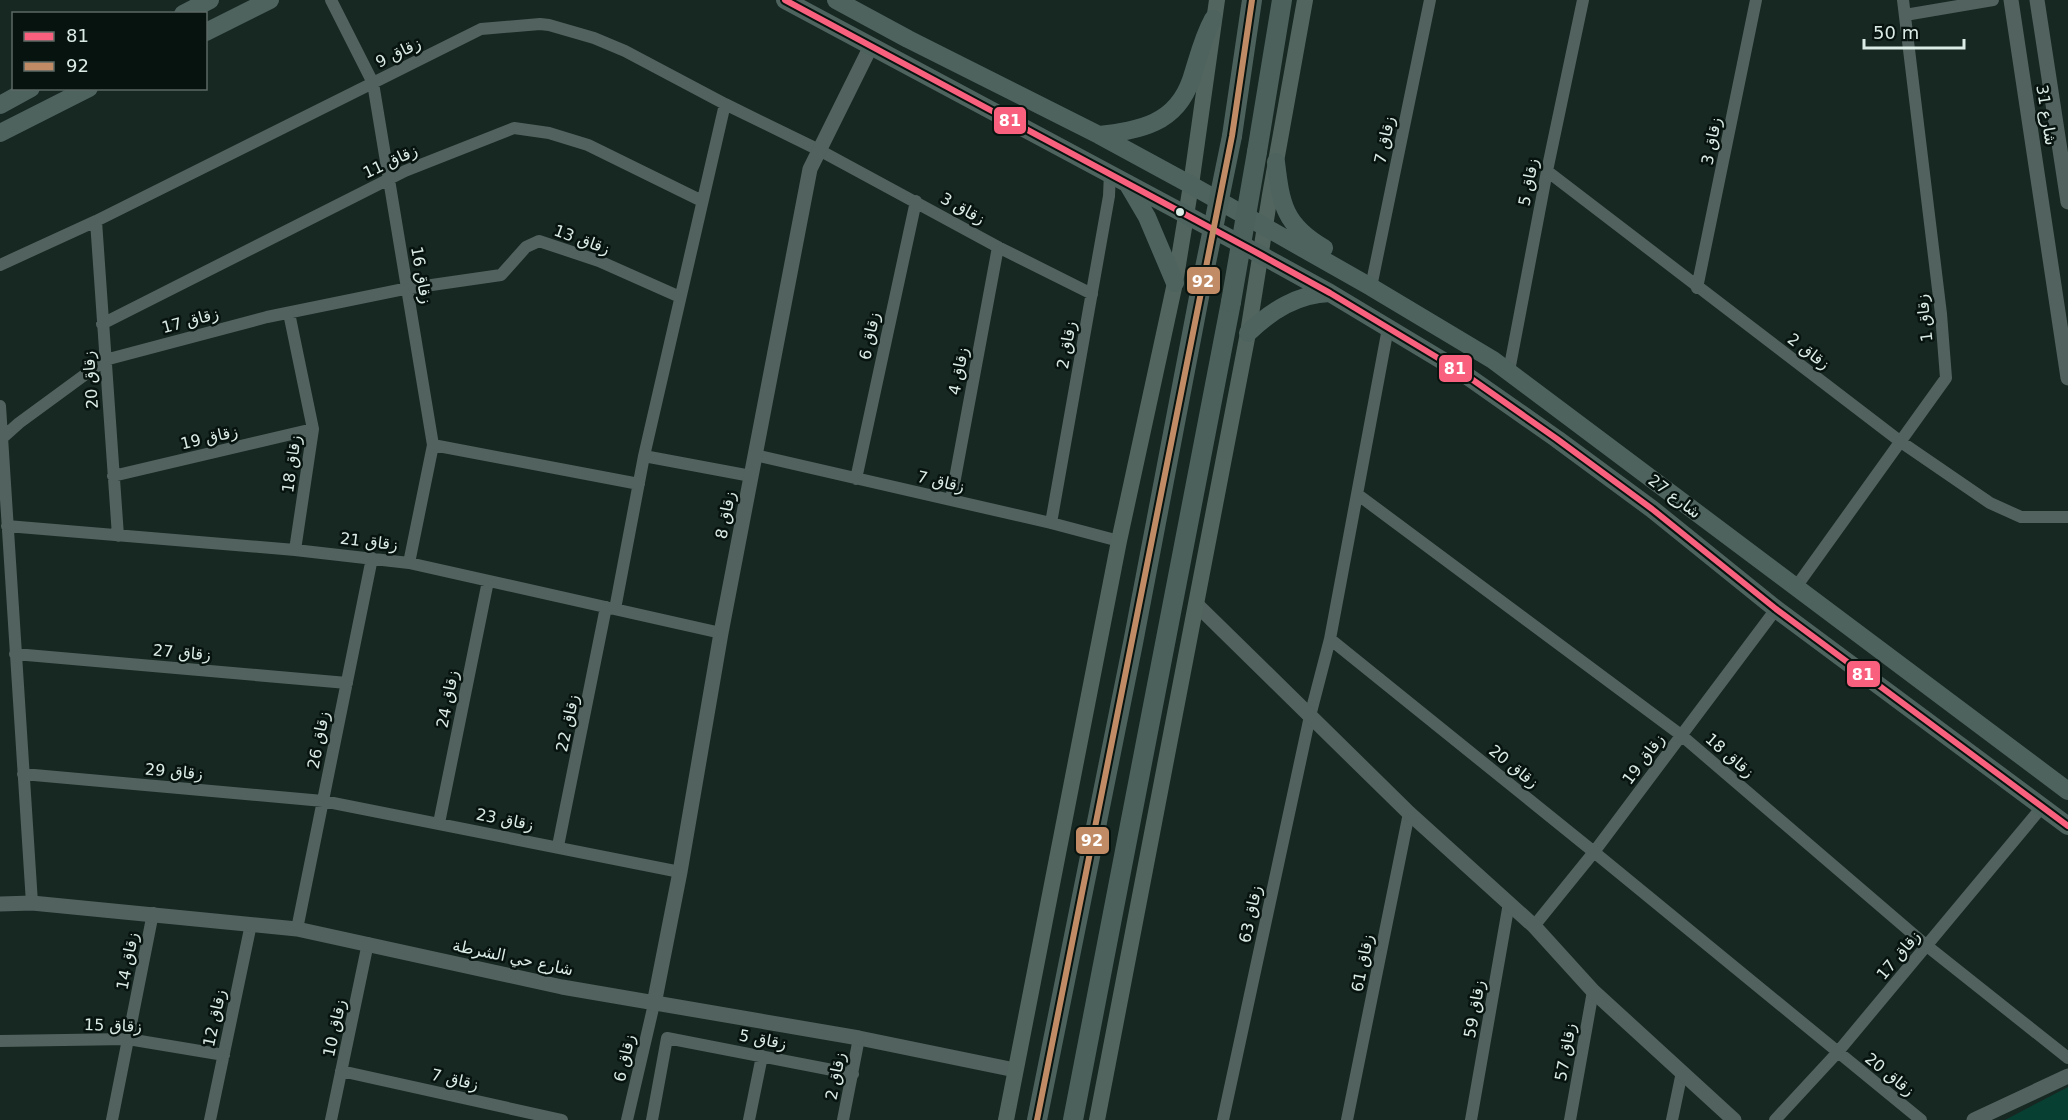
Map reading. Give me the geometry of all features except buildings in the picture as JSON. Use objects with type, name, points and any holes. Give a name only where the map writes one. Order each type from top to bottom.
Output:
[{"type":"highway","points":[[1037,1120],[1232,136],[1252,0]]},
{"type":"highway","points":[[1073,1120],[1231,302],[1282,0]]},
{"type":"main road","points":[[187,12],[210,0]]},
{"type":"main road","points":[[207,32],[270,0]]},
{"type":"main road","name":"شارع 27","points":[[785,0],[1110,172],[1261,255],[1330,293],[1463,373],[1652,509],[1776,609],[2068,826]]},
{"type":"main road","name":"شارع 27","points":[[836,0],[908,39],[1099,135],[1191,185],[1371,286],[1509,371],[2068,791]]},
{"type":"main road","points":[[1006,1120],[1119,541],[1175,283],[1217,0]]},
{"type":"main road","points":[[1097,1120],[1248,333],[1305,0]]},
{"type":"main road","points":[[1099,135],[1131,131],[1160,120],[1172,112],[1183,98],[1191,82],[1204,36],[1213,19]]},
{"type":"main road","points":[[0,105],[26,90]]},
{"type":"main road","points":[[40,90],[48,108]]},
{"type":"main road","points":[[0,133],[85,90]]},
{"type":"main road","points":[[1276,162],[1280,194],[1285,211],[1297,228],[1312,241],[1359,270],[1371,286]]},
{"type":"main road","points":[[1127,183],[1151,226],[1175,283]]},
{"type":"main road","points":[[1248,333],[1270,314],[1296,299],[1330,293]]},
{"type":"main road","points":[[1956,742],[1973,719]]},
{"type":"street","name":"زقاق 16","points":[[331,0],[373,83],[434,445],[409,563]]},
{"type":"street","name":"زقاق 7","points":[[1371,286],[1430,0]]},
{"type":"street","name":"زقاق 5","points":[[1509,371],[1546,171],[1583,0]]},
{"type":"street","name":"زقاق 3","points":[[1698,288],[1756,0]]},
{"type":"street","name":"زقاق 1","points":[[1796,587],[1946,378],[1941,315],[1903,0]]},
{"type":"street","points":[[1905,15],[1993,0]]},
{"type":"street","name":"شارع 31","points":[[2011,0],[2068,378]]},
{"type":"street","name":"شارع 31","points":[[2037,0],[2068,202]]},
{"type":"street","name":"زقاق 9","points":[[0,265],[96,221],[481,29],[540,24],[594,38],[625,51],[819,150]]},
{"type":"street","name":"زقاق 8","points":[[654,1004],[680,872],[721,633],[810,169],[871,46]]},
{"type":"street","name":"زقاق 22","points":[[558,846],[725,104]]},
{"type":"street","name":"زقاق 11","points":[[102,324],[388,180],[519,127],[549,133],[588,146],[702,201]]},
{"type":"street","name":"زقاق 3","points":[[819,150],[998,247],[1092,294]]},
{"type":"street","name":"زقاق 2","points":[[1546,171],[1901,441],[1990,503],[2021,517],[2068,517]]},
{"type":"street","name":"زقاق 2","points":[[1051,523],[1109,196],[1110,172]]},
{"type":"street","name":"زقاق 6","points":[[856,479],[916,201]]},
{"type":"street","name":"زقاق 20","points":[[96,221],[118,536]]},
{"type":"street","name":"زقاق 13","points":[[409,288],[501,275],[526,247],[539,242],[599,261],[680,297]]},
{"type":"street","name":"زقاق 4","points":[[951,500],[998,247]]},
{"type":"street","name":"زقاق 17","points":[[1,438],[105,360],[267,317],[409,288]]},
{"type":"street","name":"زقاق 18","points":[[289,313],[313,429],[295,550]]},
{"type":"street","points":[[1330,639],[1388,328]]},
{"type":"street","points":[[0,406],[32,903]]},
{"type":"street","name":"زقاق 19","points":[[113,476],[313,429]]},
{"type":"street","points":[[434,445],[639,484]]},
{"type":"street","name":"زقاق 7","points":[[755,455],[1051,523],[1119,541]]},
{"type":"street","points":[[644,456],[751,476]]},
{"type":"street","name":"زقاق 18","points":[[1357,494],[1681,735],[1927,946],[2068,1058]]},
{"type":"street","name":"زقاق 21","points":[[7,526],[295,550],[409,563],[721,633]]},
{"type":"street","name":"زقاق 26","points":[[297,929],[372,558]]},
{"type":"street","name":"زقاق 24","points":[[439,824],[488,581]]},
{"type":"street","points":[[1197,604],[1409,813],[1534,926],[1593,991],[1734,1120]]},
{"type":"street","name":"زقاق 19","points":[[1534,926],[1594,852],[1776,609]]},
{"type":"street","name":"زقاق 20","points":[[1330,639],[1921,1120]]},
{"type":"street","name":"زقاق 63","points":[[1223,1120],[1310,716],[1330,639]]},
{"type":"street","name":"زقاق 27","points":[[15,654],[347,683]]},
{"type":"street","name":"زقاق 29","points":[[23,774],[323,801]]},
{"type":"street","name":"زقاق 23","points":[[323,801],[680,872]]},
{"type":"street","name":"زقاق 17","points":[[1775,1120],[1837,1053],[2042,807]]},
{"type":"street","name":"زقاق 61","points":[[1347,1120],[1409,813]]},
{"type":"street","name":"شارع حي الشرطة","points":[[0,904],[32,903],[153,913],[297,929],[562,987],[859,1038],[1015,1070]]},
{"type":"street","name":"زقاق 59","points":[[1471,1120],[1509,903]]},
{"type":"street","name":"زقاق 14","points":[[112,1120],[153,913]]},
{"type":"street","name":"زقاق 12","points":[[210,1120],[251,924]]},
{"type":"street","name":"زقاق 10","points":[[331,1120],[368,943]]},
{"type":"street","name":"زقاق 57","points":[[1570,1120],[1593,991]]},
{"type":"street","name":"زقاق 6","points":[[627,1120],[654,1004]]},
{"type":"street","name":"زقاق 5","points":[[652,1120],[667,1038],[853,1074]]},
{"type":"street","name":"زقاق 2","points":[[843,1120],[859,1038]]},
{"type":"street","name":"زقاق 15","points":[[0,1043],[128,1040],[224,1055]]},
{"type":"street","points":[[749,1120],[762,1056]]},
{"type":"street","name":"زقاق 7","points":[[342,1071],[562,1120]]},
{"type":"street","points":[[1672,1120],[1682,1072]]},
{"type":"street","points":[[1974,1120],[2068,1076]]},
{"type":"street","points":[[502,1120],[505,1107]]},
{"type":"green space","points":[[2068,1087],[2068,1120],[2005,1120]]},
{"type":"transit line","name":"81","points":[[785,0],[1261,255],[1330,293],[1463,373],[1652,509],[1776,609],[2068,826]]},
{"type":"transit line","name":"92","points":[[1037,1120],[1232,136],[1252,0]]}]
